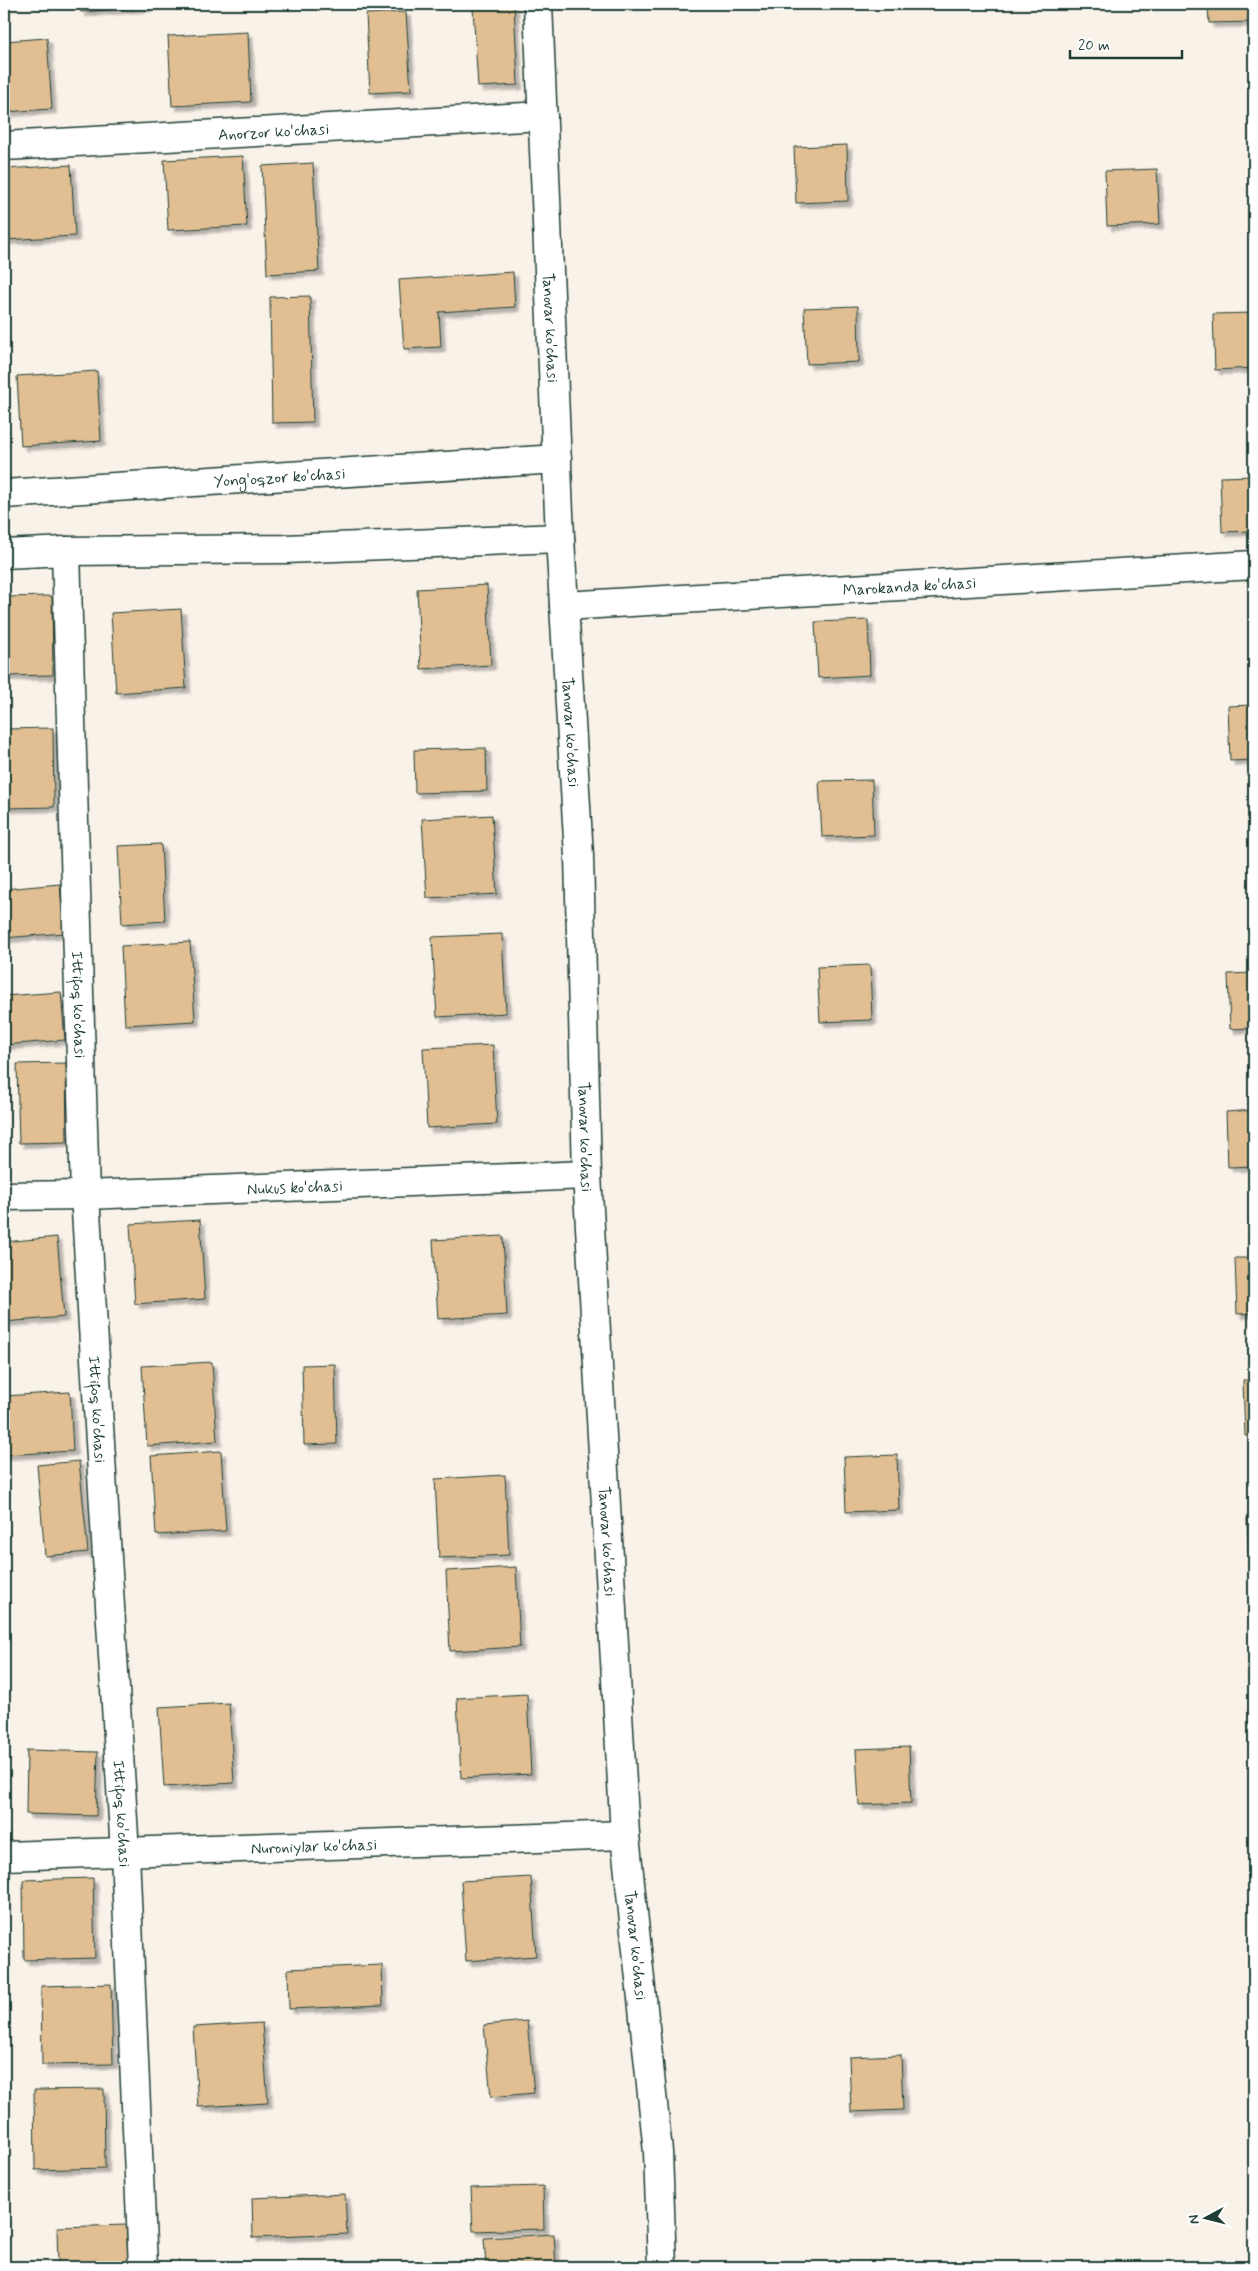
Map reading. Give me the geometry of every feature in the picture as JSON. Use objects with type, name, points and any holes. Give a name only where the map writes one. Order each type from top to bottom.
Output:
[{"type":"street","name":"Tanovar ko'chasi","points":[[538,4],[556,459],[579,856],[587,1175],[625,1835],[658,2152],[662,2267]]},
{"type":"street","name":"Anorzor ko'chasi","points":[[4,146],[543,116]]},
{"type":"street","name":"Yong'oqzor ko'chasi","points":[[4,494],[556,459]]},
{"type":"street","points":[[4,554],[66,550],[285,549],[560,538]]},
{"type":"street","name":"Ittifoq ko'chasi","points":[[66,550],[85,1195],[125,1853],[143,2267]]},
{"type":"street","name":"Marokanda ko'chasi","points":[[564,606],[1254,565]]},
{"type":"street","name":"Nukus ko'chasi","points":[[4,1196],[85,1195],[587,1175]]},
{"type":"street","name":"Nuroniylar ko'chasi","points":[[4,1856],[625,1835]]},
{"type":"building","points":[[80,4],[146,4],[147,7],[81,12]]},
{"type":"building","points":[[1208,4],[1254,4],[1254,22],[1209,23]]},
{"type":"building","points":[[514,6],[518,85],[478,87],[473,8]]},
{"type":"building","points":[[406,12],[411,91],[370,93],[366,14]]},
{"type":"building","points":[[248,32],[251,102],[172,106],[168,36]]},
{"type":"building","points":[[47,38],[52,109],[4,112],[4,41]]},
{"type":"building","points":[[847,145],[848,201],[796,203],[794,147]]},
{"type":"building","points":[[243,156],[247,226],[168,230],[164,160]]},
{"type":"building","points":[[313,163],[319,271],[267,274],[262,166]]},
{"type":"building","points":[[71,165],[75,236],[4,240],[4,169]]},
{"type":"building","points":[[1157,169],[1160,224],[1107,226],[1105,171]]},
{"type":"building","points":[[513,272],[515,307],[439,312],[441,347],[404,349],[399,280]]},
{"type":"building","points":[[310,296],[313,422],[272,423],[270,297]]},
{"type":"building","points":[[858,306],[859,362],[807,364],[804,308]]},
{"type":"building","points":[[1254,313],[1254,368],[1215,370],[1213,314]]},
{"type":"building","points":[[97,371],[101,441],[21,446],[17,376]]},
{"type":"building","points":[[1254,476],[1254,531],[1222,532],[1220,477]]},
{"type":"building","points":[[487,585],[491,665],[421,669],[417,589]]},
{"type":"building","points":[[52,596],[53,675],[5,676],[4,597]]},
{"type":"building","points":[[181,609],[186,688],[116,693],[111,613]]},
{"type":"building","points":[[868,620],[870,675],[818,678],[815,622]]},
{"type":"building","points":[[1254,705],[1254,760],[1230,761],[1228,706]]},
{"type":"building","points":[[53,728],[54,807],[6,808],[5,729]]},
{"type":"building","points":[[486,748],[487,791],[415,793],[414,750]]},
{"type":"building","points":[[872,780],[874,835],[822,837],[819,781]]},
{"type":"building","points":[[492,815],[497,894],[427,898],[422,819]]},
{"type":"building","points":[[161,844],[165,921],[122,924],[118,846]]},
{"type":"building","points":[[60,884],[64,933],[4,938],[4,889]]},
{"type":"building","points":[[502,934],[506,1013],[437,1017],[432,937]]},
{"type":"building","points":[[190,942],[195,1021],[125,1025],[121,946]]},
{"type":"building","points":[[870,965],[872,1020],[820,1022],[817,967]]},
{"type":"building","points":[[1254,973],[1254,1028],[1230,1029],[1228,974]]},
{"type":"building","points":[[61,992],[65,1040],[4,1045],[4,996]]},
{"type":"building","points":[[493,1045],[497,1124],[427,1128],[423,1048]]},
{"type":"building","points":[[66,1063],[67,1142],[19,1143],[17,1064]]},
{"type":"building","points":[[1254,1110],[1254,1166],[1228,1167],[1226,1112]]},
{"type":"building","points":[[200,1220],[205,1299],[135,1304],[130,1224]]},
{"type":"building","points":[[503,1236],[507,1315],[438,1319],[433,1240]]},
{"type":"building","points":[[57,1237],[64,1317],[4,1322],[4,1242]]},
{"type":"building","points":[[1235,1258],[1254,1258],[1254,1313],[1237,1314]]},
{"type":"building","points":[[212,1362],[217,1441],[147,1446],[142,1366]]},
{"type":"building","points":[[335,1364],[337,1444],[304,1445],[302,1365]]},
{"type":"building","points":[[1243,1380],[1254,1380],[1254,1436],[1245,1436]]},
{"type":"building","points":[[70,1392],[73,1451],[4,1455],[4,1396]]},
{"type":"building","points":[[221,1451],[226,1531],[156,1535],[151,1456]]},
{"type":"building","points":[[897,1455],[899,1510],[846,1512],[844,1457]]},
{"type":"building","points":[[79,1461],[88,1552],[45,1556],[37,1465]]},
{"type":"building","points":[[505,1475],[509,1555],[439,1558],[435,1479]]},
{"type":"building","points":[[1247,1518],[1254,1518],[1254,1573],[1249,1573]]},
{"type":"building","points":[[516,1567],[520,1647],[450,1651],[446,1571]]},
{"type":"building","points":[[527,1694],[531,1774],[461,1778],[457,1698]]},
{"type":"building","points":[[229,1703],[234,1783],[164,1787],[159,1707]]},
{"type":"building","points":[[1250,1713],[1254,1713],[1254,1768],[1251,1768]]},
{"type":"building","points":[[909,1747],[911,1803],[859,1805],[856,1749]]},
{"type":"building","points":[[27,1750],[98,1752],[96,1816],[26,1814]]},
{"type":"building","points":[[531,1877],[536,1956],[466,1961],[461,1881]]},
{"type":"building","points":[[93,1878],[95,1958],[24,1960],[23,1880]]},
{"type":"building","points":[[382,1965],[383,2005],[289,2009],[288,1969]]},
{"type":"building","points":[[111,1984],[113,2064],[42,2065],[41,1986]]},
{"type":"building","points":[[527,2021],[534,2093],[491,2097],[484,2025]]},
{"type":"building","points":[[262,2023],[268,2103],[198,2107],[193,2027]]},
{"type":"building","points":[[901,2055],[903,2110],[851,2112],[849,2057]]},
{"type":"building","points":[[104,2089],[105,2168],[35,2170],[34,2090]]},
{"type":"building","points":[[543,2186],[544,2229],[473,2231],[471,2188]]},
{"type":"building","points":[[345,2194],[347,2234],[253,2238],[252,2198]]},
{"type":"building","points":[[127,2225],[128,2267],[58,2267],[57,2227]]},
{"type":"building","points":[[554,2234],[556,2267],[486,2267],[484,2238]]}]
